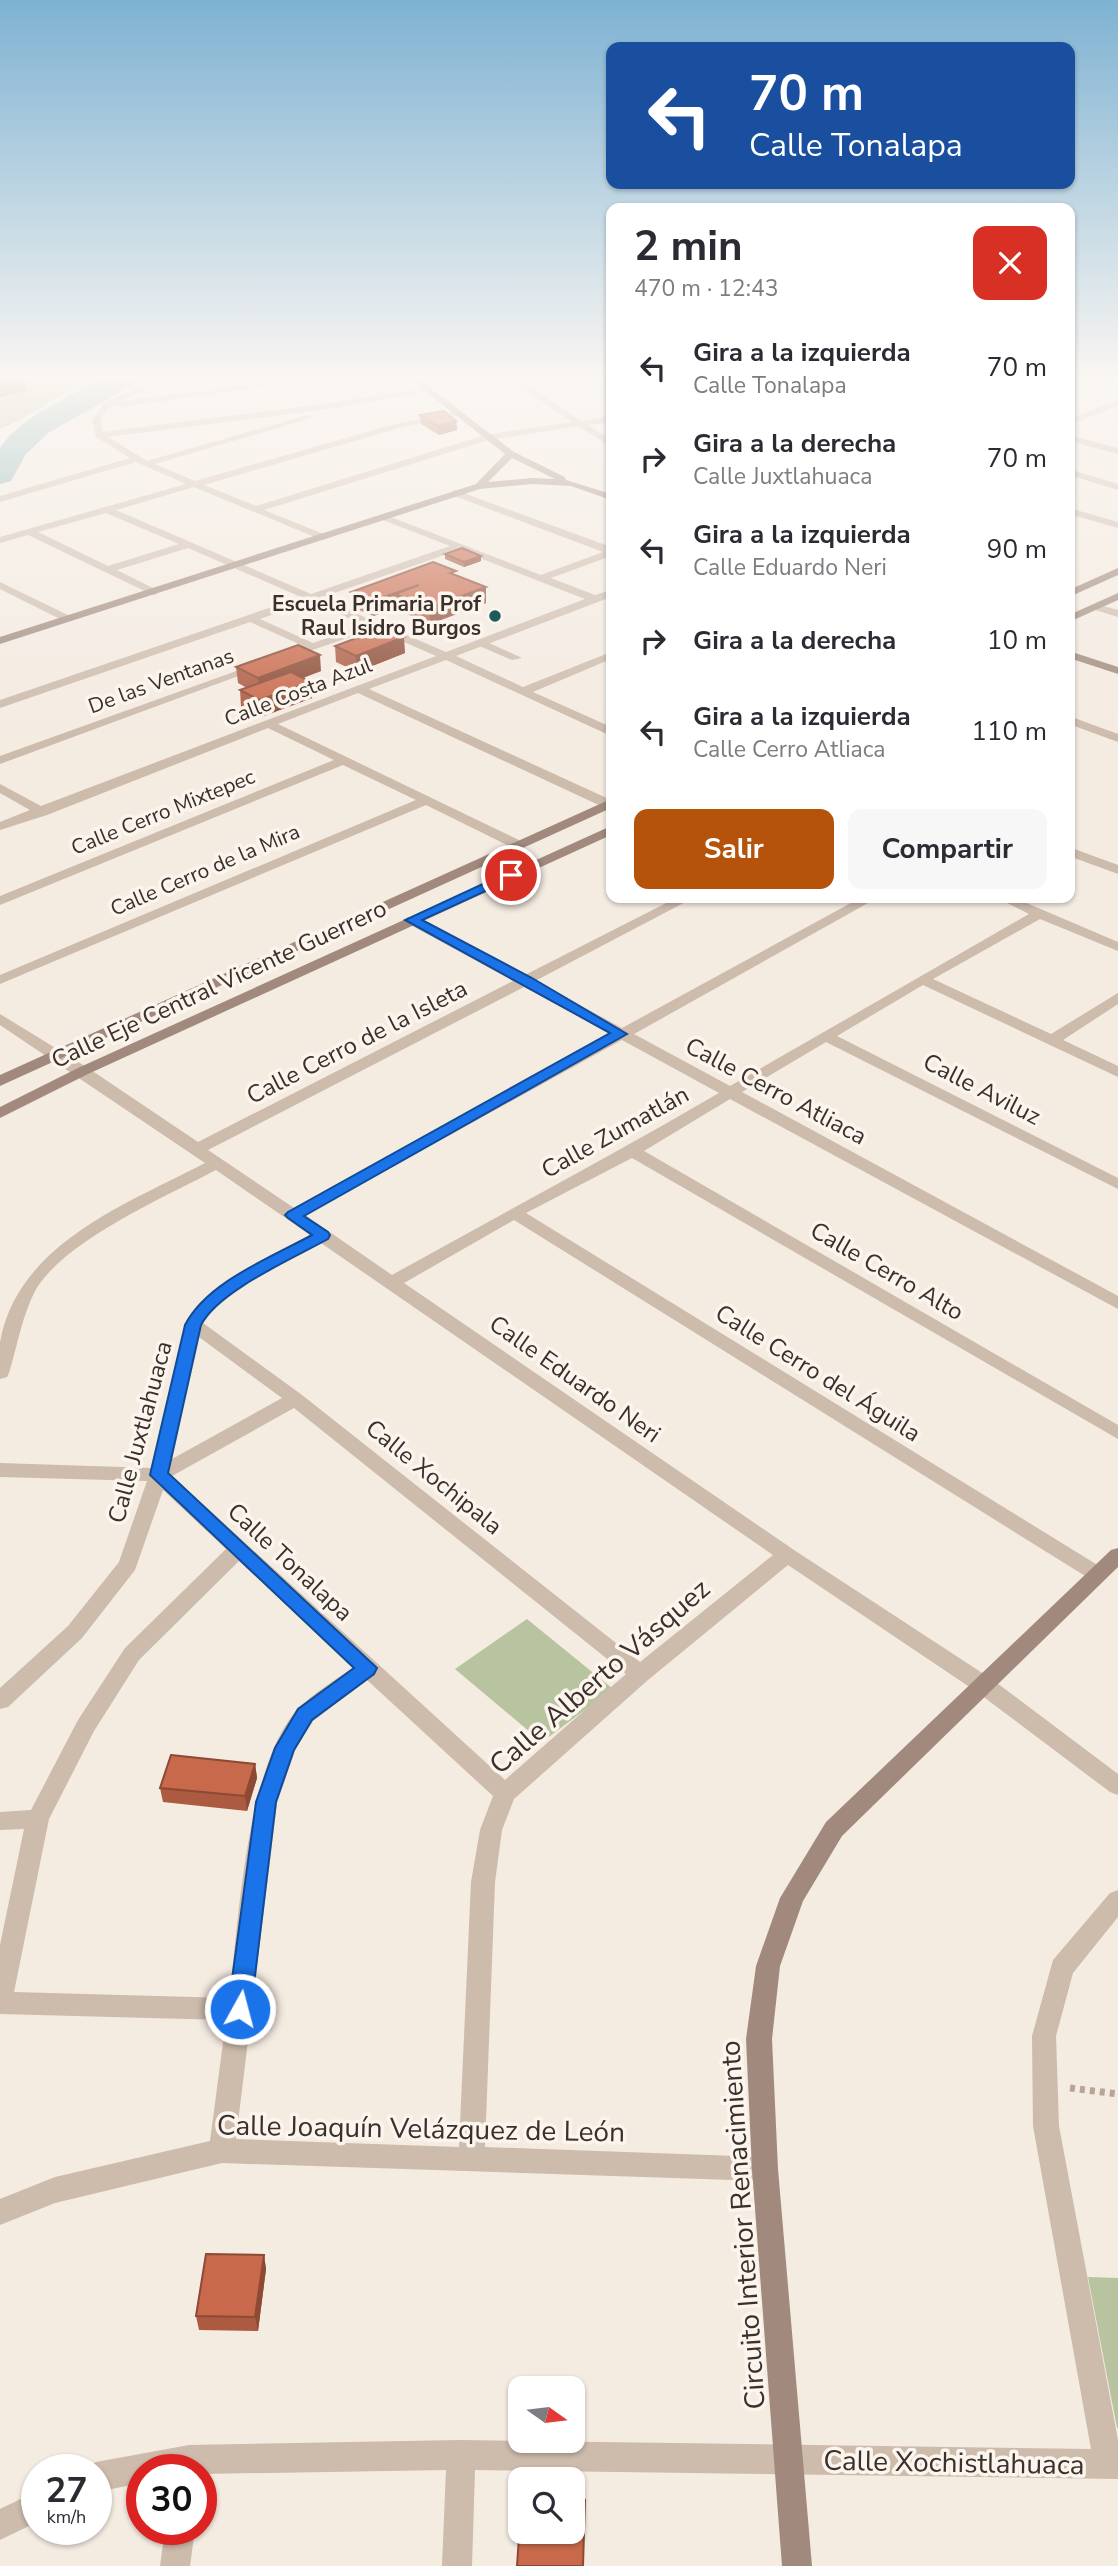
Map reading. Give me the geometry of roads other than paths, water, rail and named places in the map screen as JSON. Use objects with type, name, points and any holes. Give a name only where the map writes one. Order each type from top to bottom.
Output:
[{"type":"main road","points":[[0,641],[239,566],[437,500]]},
{"type":"main road","points":[[1075,591],[1118,572]]},
{"type":"main road","points":[[1075,616],[1118,596]]},
{"type":"main road","points":[[1075,656],[1118,671]]},
{"type":"main road","name":"Calle Eje Central Vicente Guerrero","points":[[0,1081],[606,805]]},
{"type":"main road","name":"Calle Eje Central Vicente Guerrero","points":[[0,1112],[83,1071],[606,832]]},
{"type":"main road","name":"Circuito Interior Renacimiento","points":[[797,2566],[765,2169],[759,2039],[768,1966],[792,1898],[834,1829],[1118,1555]]},
{"type":"street","points":[[0,540],[143,500]]},
{"type":"street","points":[[229,500],[322,537]]},
{"type":"street","points":[[253,510],[286,500]]},
{"type":"street","points":[[470,500],[606,550]]},
{"type":"street","points":[[106,509],[446,656],[606,730]]},
{"type":"street","points":[[1075,513],[1118,525]]},
{"type":"street","points":[[383,517],[595,599]]},
{"type":"street","points":[[1075,523],[1089,517]]},
{"type":"street","points":[[29,532],[153,592]]},
{"type":"street","points":[[107,570],[187,545]]},
{"type":"street","points":[[0,704],[458,547]]},
{"type":"street","points":[[542,578],[606,554]]},
{"type":"street","points":[[0,585],[68,619]]},
{"type":"street","name":"Calle Costa Azul","points":[[0,827],[606,595]]},
{"type":"street","points":[[1096,607],[1118,614]]},
{"type":"street","points":[[252,619],[313,647]]},
{"type":"street","name":"De las Ventanas","points":[[0,760],[374,625]]},
{"type":"street","points":[[481,643],[516,658]]},
{"type":"street","points":[[524,691],[606,657]]},
{"type":"street","points":[[358,689],[606,803]]},
{"type":"street","points":[[597,726],[606,722]]},
{"type":"street","points":[[1075,722],[1118,738]]},
{"type":"street","points":[[269,724],[518,845]]},
{"type":"street","name":"Calle Cerro Mixtepec","points":[[0,901],[342,761]]},
{"type":"street","points":[[0,788],[42,812]]},
{"type":"street","name":"Calle Cerro de la Mira","points":[[0,980],[427,800]]},
{"type":"street","points":[[1075,853],[1118,870]]},
{"type":"street","name":"Calle Cerro de la Isleta","points":[[197,1149],[676,903]]},
{"type":"street","points":[[293,1215],[861,903]]},
{"type":"street","points":[[1016,903],[1118,947]]},
{"type":"street","name":"Calle Zumatlán","points":[[392,1283],[514,1213],[632,1151],[922,979],[1040,913]]},
{"type":"street","name":"Calle Cerro Atliaca","points":[[412,920],[1118,1303]]},
{"type":"street","points":[[922,979],[1118,1072]]},
{"type":"street","points":[[1051,1041],[1118,997]]},
{"type":"street","name":"Calle Eduardo Neri","points":[[0,1018],[83,1071],[787,1555],[985,1686],[1118,1786]]},
{"type":"street","name":"Calle Aviluz","points":[[825,1036],[1118,1184]]},
{"type":"street","name":"Calle Cerro Alto","points":[[632,1151],[1118,1433]]},
{"type":"street","points":[[0,1373],[29,1287],[60,1254],[96,1230],[217,1163]]},
{"type":"street","name":"Calle Cerro del Águila","points":[[514,1213],[1097,1574]]},
{"type":"street","name":"Calle Juxtlahuaca","points":[[0,1701],[75,1632],[128,1565],[159,1475],[193,1325],[200,1311],[218,1294],[323,1235]]},
{"type":"street","name":"Calle Xochipala","points":[[193,1325],[295,1399],[640,1674]]},
{"type":"street","points":[[0,1471],[159,1475],[295,1399]]},
{"type":"street","name":"Calle Tonalapa","points":[[159,1475],[505,1794]]},
{"type":"street","points":[[238,1550],[189,1595],[132,1654],[86,1726],[38,1819],[0,2003],[240,2009]]},
{"type":"street","name":"Calle Alberto Vásquez","points":[[472,2158],[483,1882],[491,1830],[505,1794],[640,1674],[787,1555]]},
{"type":"street","points":[[222,2151],[266,1802],[285,1748],[305,1715],[367,1668]]},
{"type":"street","points":[[0,1821],[38,1819]]},
{"type":"street","points":[[1113,2464],[1046,2126],[1044,2036],[1062,1968],[1118,1900]]},
{"type":"street","name":"Calle Joaquín Velázquez de León","points":[[0,2212],[55,2190],[222,2151],[765,2169]]},
{"type":"street","points":[[457,2566],[461,2455]]},
{"type":"street","name":"Calle Xochistlahuaca","points":[[217,2463],[461,2455],[1113,2464]]},
{"type":"street","points":[[0,2525],[21,2515]]},
{"type":"street","points":[[175,2566],[178,2545]]},
{"type":"place","name":"Escuela Primaria Prof Raul Isidro Burgos","points":[[495,616]]}]
